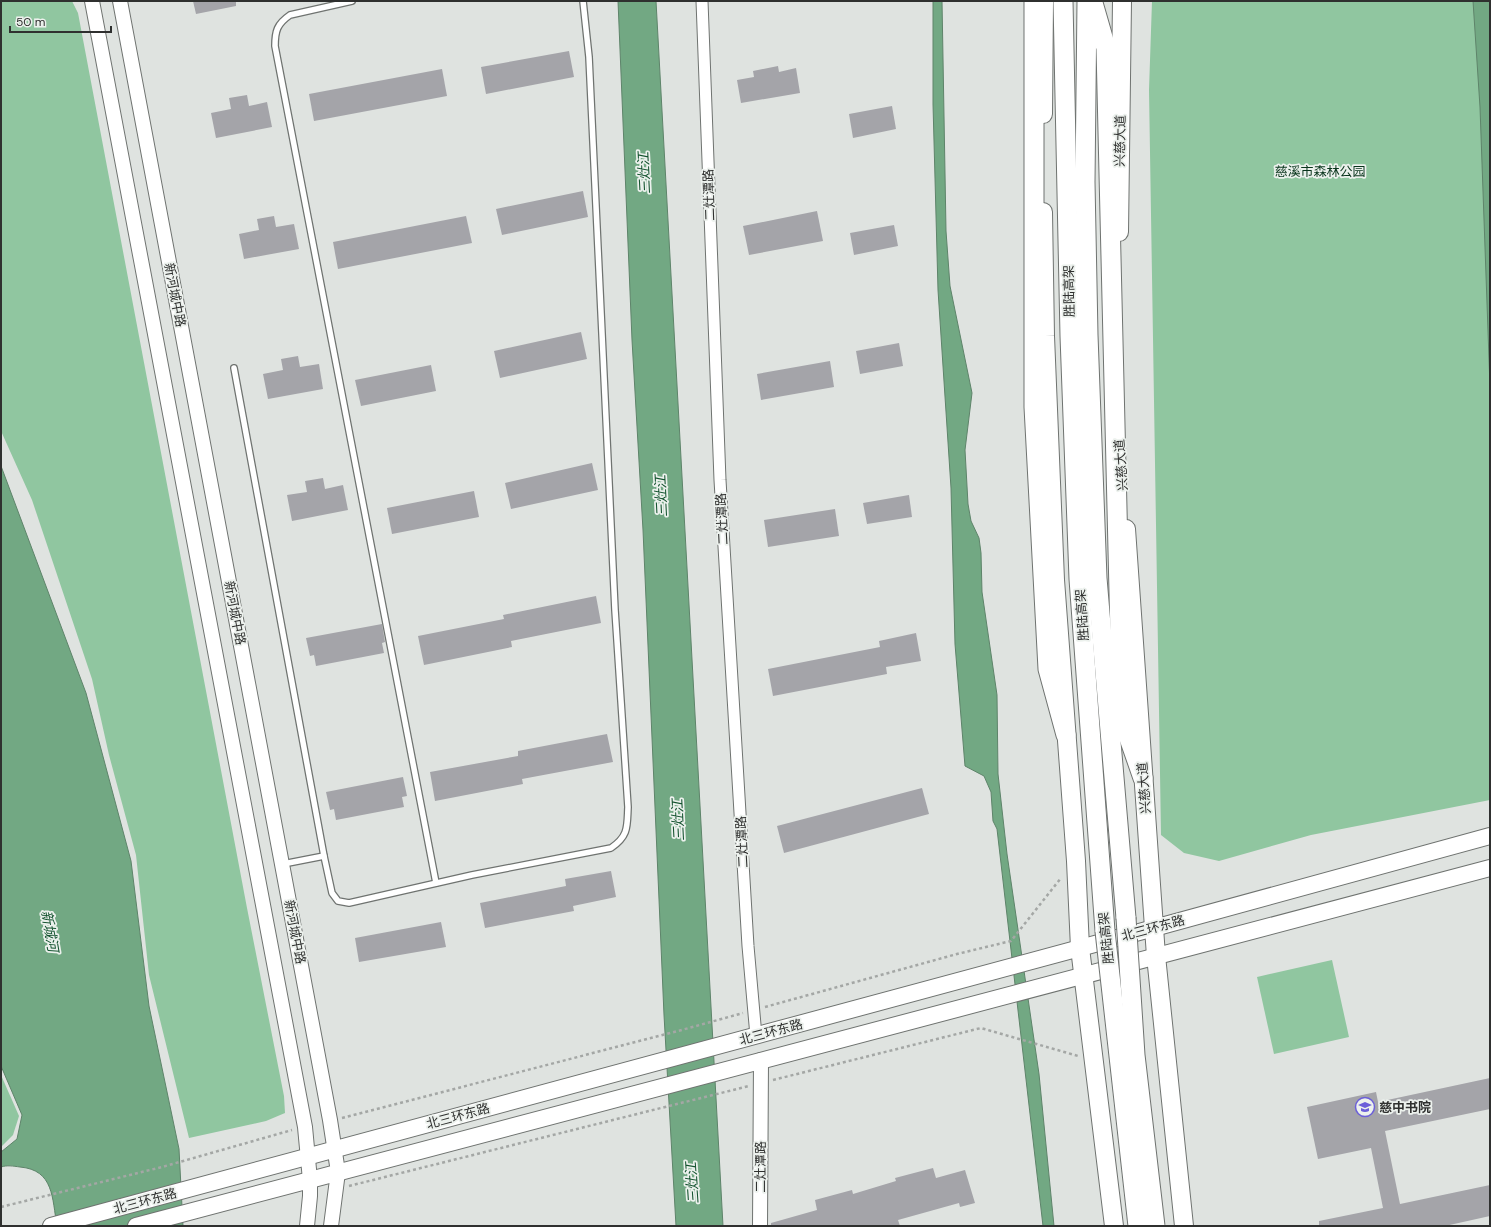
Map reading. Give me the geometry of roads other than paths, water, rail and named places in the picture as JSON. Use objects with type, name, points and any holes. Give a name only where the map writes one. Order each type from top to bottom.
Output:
[{"type":"highway","points":[[1034,1],[1034,407],[1048,669],[1066,735]]},
{"type":"highway","name":"胜陆高架","points":[[1063,1],[1070,336],[1079,579],[1105,931],[1138,1226]]},
{"type":"highway","name":"胜陆高架","points":[[1087,1],[1085,182],[1087,320],[1097,578],[1128,945],[1135,1055],[1155,1226]]},
{"type":"highway","points":[[1092,1],[1106,48],[1122,718],[1143,778]]},
{"type":"main road","points":[[1044,1],[1043,183],[1045,336],[1055,580],[1076,861],[1080,948],[1114,1226]]},
{"type":"main road","name":"兴慈大道","points":[[1122,1],[1117,403],[1156,956],[1184,1226]]},
{"type":"main road","name":"北三环东路","points":[[51,1226],[1490,836]]},
{"type":"main road","name":"北三环东路","points":[[136,1226],[1490,868]]},
{"type":"street","name":"新河城中路","points":[[92,1],[305,1127],[310,1180],[307,1226]]},
{"type":"street","name":"新河城中路","points":[[120,1],[335,1149],[338,1172],[331,1226]]},
{"type":"street","name":"二灶潭路","points":[[702,1],[720,480],[748,946],[756,1036]]},
{"type":"street","name":"二灶潭路","points":[[760,1226],[762,1060]]},
{"type":"lane","points":[[352,1],[290,15],[281,21],[275,33],[275,46],[436,883]]},
{"type":"lane","points":[[234,368],[324,856],[332,893],[338,901],[349,903],[436,883],[611,848],[620,842],[627,829],[628,807],[615,610],[589,57],[583,1]]},
{"type":"lane","points":[[282,864],[324,856]]},
{"type":"water","name":"三灶江","points":[[618,1],[656,1],[723,1226],[676,1226],[664,1015],[643,530],[632,340]]},
{"type":"water","points":[[933,1],[942,1],[946,231],[950,286],[972,393],[965,450],[968,504],[971,521],[979,538],[981,553],[982,592],[997,695],[998,774],[1007,854],[1039,1074],[1054,1226],[1043,1226],[997,829],[993,821],[991,792],[984,776],[965,766],[955,644],[951,488],[938,290],[933,104]]},
{"type":"water","points":[[1473,1],[1490,1],[1490,387],[1480,107]]},
{"type":"water","name":"新城河","points":[[1,466],[86,693],[131,861],[149,1006],[179,1149],[183,1226],[57,1226],[52,1196],[45,1180],[31,1169],[12,1166],[1,1167],[1,1152],[17,1139],[22,1115],[1,1066]]},
{"type":"place","name":"慈中书院","points":[[1365,1107]]},
{"type":"park label","name":"慈溪市森林公园","points":[[1320,171]]}]
